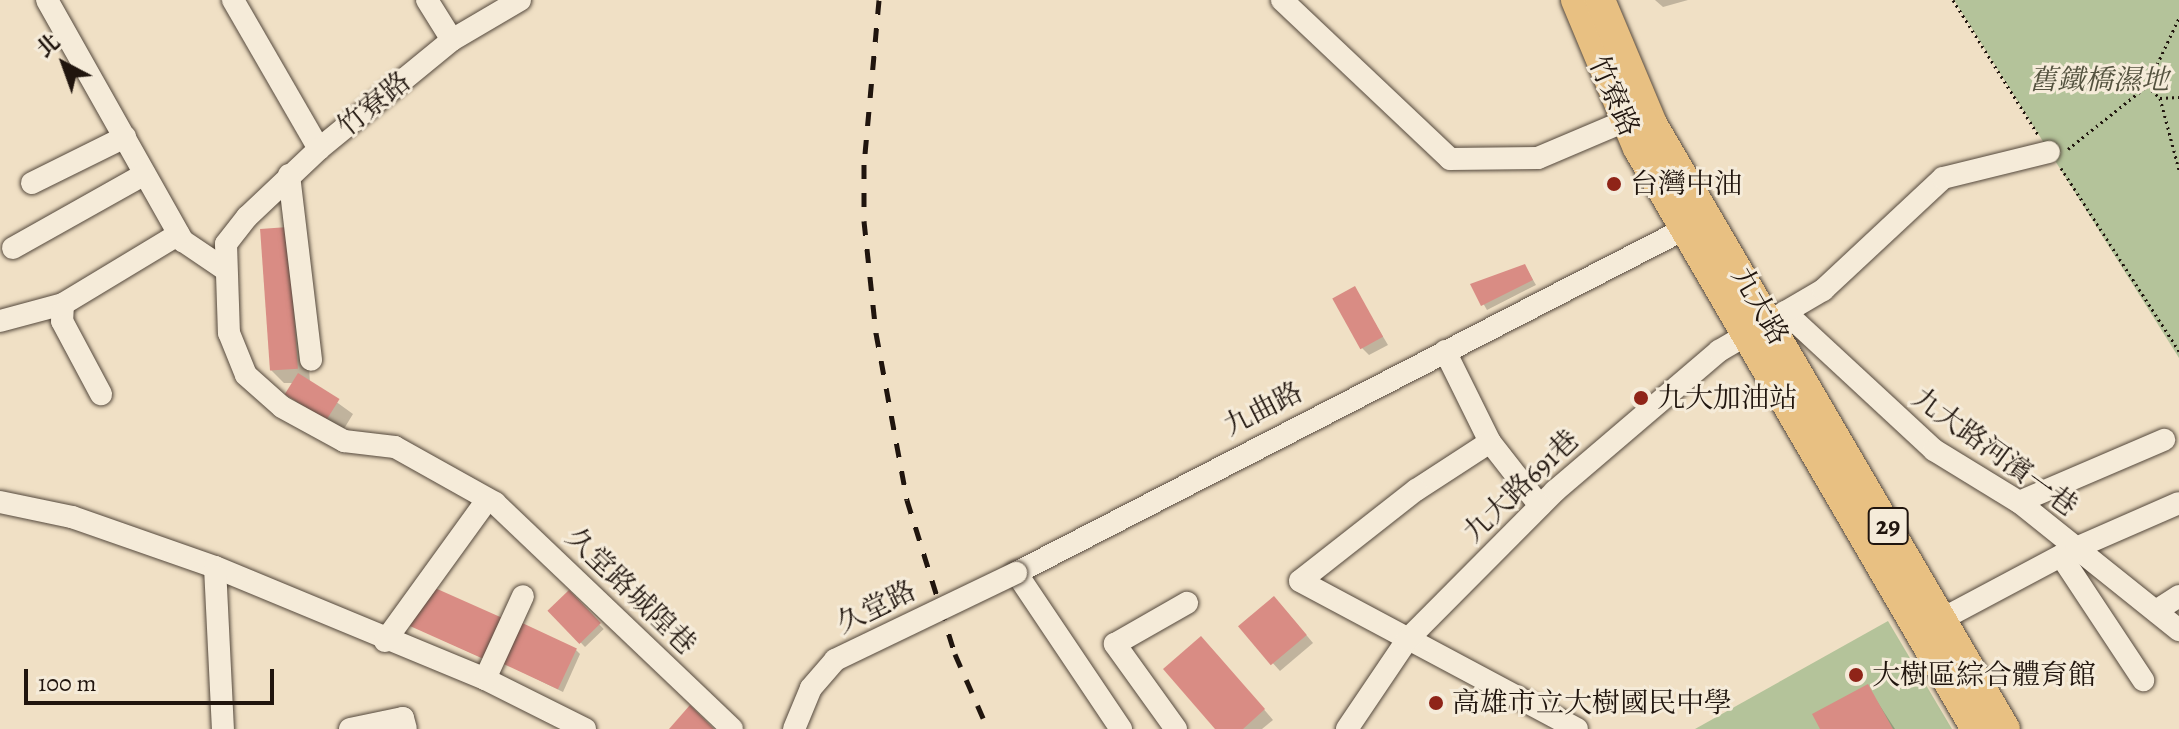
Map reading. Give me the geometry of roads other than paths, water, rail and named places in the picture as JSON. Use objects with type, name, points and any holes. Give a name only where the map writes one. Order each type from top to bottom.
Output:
[{"type":"main road","name":"竹寮路","points":[[1589,2],[1625,121],[1696,223]]},
{"type":"main road","name":"竹寮路","points":[[1589,2],[1628,77],[1696,223]]},
{"type":"main road","name":"九大路","points":[[1696,223],[1767,322],[1931,625],[1976,729]]},
{"type":"main road","name":"九大路","points":[[1931,625],[2005,729]]},
{"type":"street","points":[[47,0],[179,234],[223,268]]},
{"type":"street","name":"竹寮路","points":[[233,0],[319,149],[452,40],[520,0]]},
{"type":"street","points":[[427,0],[452,40]]},
{"type":"street","points":[[1282,0],[1450,159],[1538,158],[1625,121]]},
{"type":"street","points":[[32,183],[125,137]]},
{"type":"street","name":"久堂路城隍巷","points":[[319,149],[289,175],[226,244],[223,268],[229,333],[246,375],[282,407],[344,441],[395,447],[487,500],[732,729]]},
{"type":"street","name":"九大路691巷","points":[[1347,729],[1407,640],[1540,506],[1767,322],[1823,290],[1943,178],[2052,156]]},
{"type":"street","points":[[13,248],[145,174]]},
{"type":"street","points":[[289,175],[311,360]]},
{"type":"street","name":"九曲路","points":[[1016,573],[1289,429],[1696,223]]},
{"type":"street","points":[[0,321],[63,304],[179,234]]},
{"type":"street","points":[[63,304],[62,321],[101,394]]},
{"type":"street","name":"九大路河濱一巷","points":[[1767,322],[1934,450],[2019,502],[2069,552],[2159,609],[2179,630]]},
{"type":"street","points":[[1445,351],[1490,442],[1540,506]]},
{"type":"street","points":[[2019,502],[2164,440]]},
{"type":"street","points":[[1490,442],[1416,490],[1300,581],[1577,729]]},
{"type":"street","points":[[385,641],[487,500]]},
{"type":"street","points":[[0,502],[72,517],[215,567],[385,641],[485,679],[585,729]]},
{"type":"street","points":[[1931,625],[2069,552],[2179,503]]},
{"type":"street","points":[[2069,552],[2143,680]]},
{"type":"street","points":[[215,567],[223,729]]},
{"type":"street","points":[[1016,573],[1121,729]]},
{"type":"street","name":"久堂路","points":[[794,729],[811,688],[835,660],[1016,573]]},
{"type":"street","points":[[485,679],[523,596]]},
{"type":"street","points":[[2159,609],[2179,596]]},
{"type":"street","points":[[1176,729],[1115,644],[1187,603]]},
{"type":"street","points":[[365,727],[403,718],[406,729]]},
{"type":"railway","points":[[879,0],[864,164],[864,221],[876,333],[907,500],[955,654],[988,729]]},
{"type":"place","name":"台灣中油","points":[[1614,184]]},
{"type":"place","name":"九大加油站","points":[[1641,398]]},
{"type":"place","name":"大樹區綜合體育館","points":[[1856,675]]},
{"type":"place","name":"高雄市立大樹國民中學","points":[[1436,703]]},
{"type":"park label","name":"舊鐵橋濕地","points":[[2099,80]]}]
